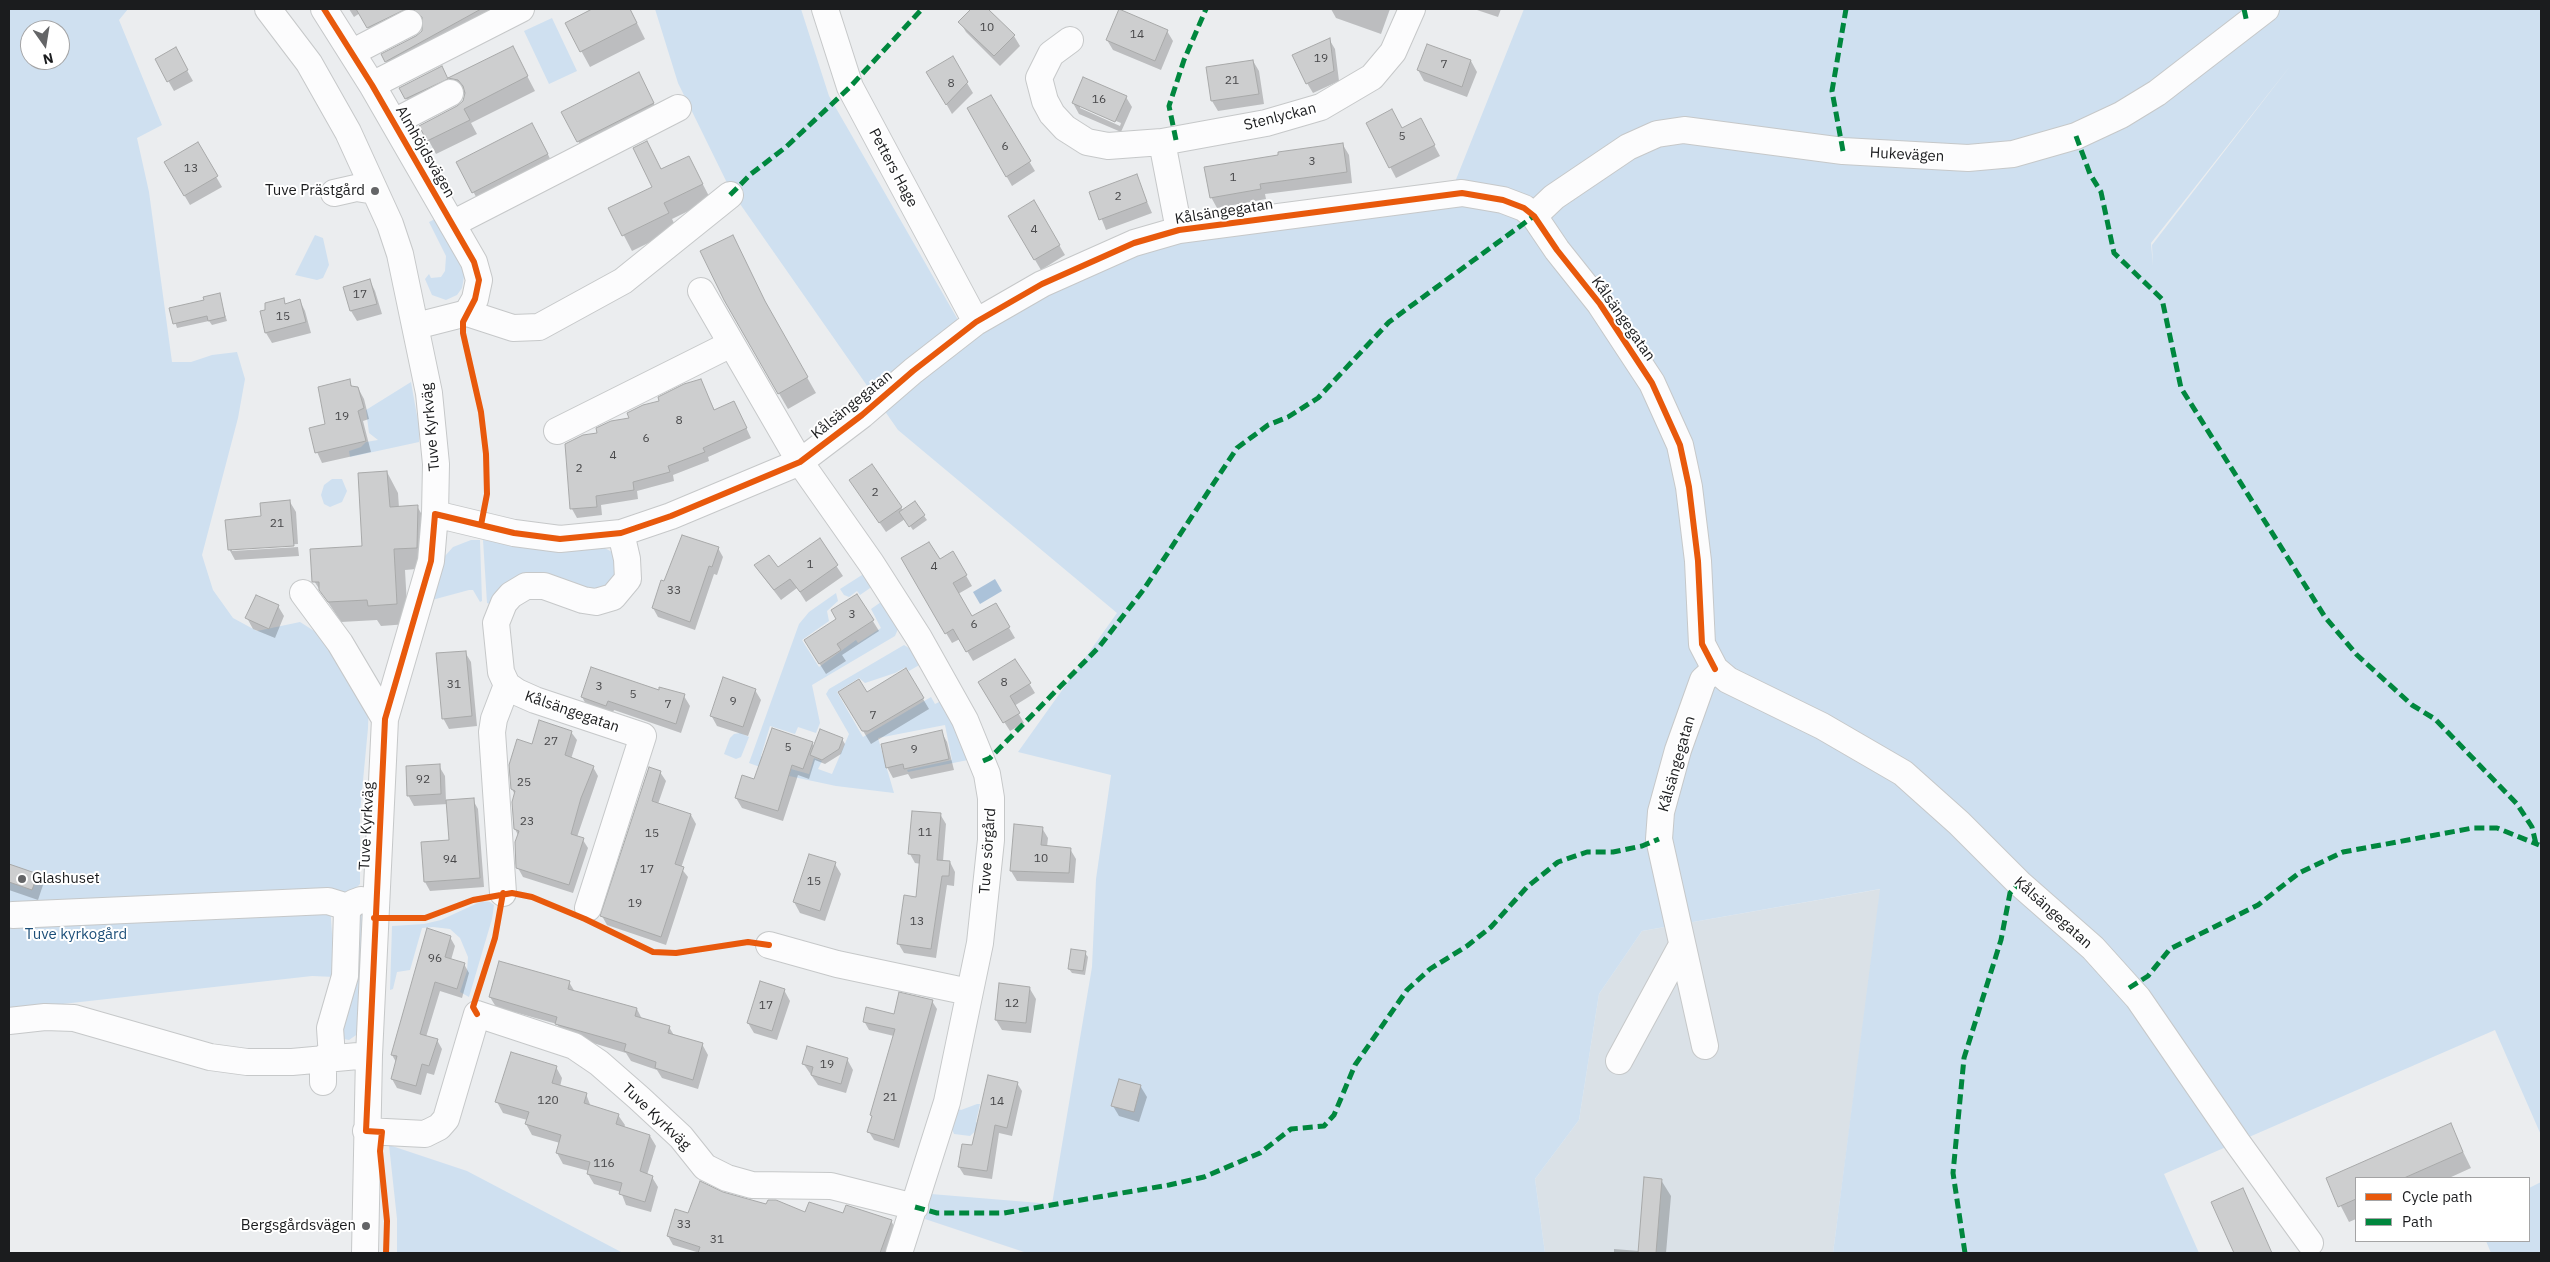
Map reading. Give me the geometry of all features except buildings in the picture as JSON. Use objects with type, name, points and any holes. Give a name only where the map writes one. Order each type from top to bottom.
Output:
[{"type":"street","name":"Tuve Kyrkväg","points":[[268,9],[309,63],[348,132],[375,191],[400,254],[429,393],[436,464],[436,514],[431,561],[385,719],[375,900],[366,1130],[365,1253]]},
{"type":"street","name":"Almhöjdsvägen","points":[[324,9],[353,52],[474,262],[480,280],[467,313]]},
{"type":"street","points":[[372,85],[521,9]]},
{"type":"street","name":"Petters Hage","points":[[825,9],[850,87],[976,322]]},
{"type":"street","name":"Stenlyckan","points":[[1070,40],[1051,54],[1039,78],[1045,101],[1052,114],[1065,128],[1087,142],[1108,146],[1162,142],[1266,122],[1321,107],[1372,76],[1393,52],[1412,9]]},
{"type":"street","name":"Hukevägen","points":[[1534,216],[1554,197],[1628,147],[1657,134],[1684,130],[1843,151],[1934,157],[1968,158],[2004,155],[2031,149],[2086,132],[2121,115],[2157,93],[2266,9]]},
{"type":"street","points":[[353,52],[409,23]]},
{"type":"street","points":[[394,122],[450,93]]},
{"type":"street","points":[[452,224],[678,108]]},
{"type":"street","points":[[1162,142],[1179,230]]},
{"type":"street","points":[[334,193],[356,188],[375,191]]},
{"type":"street","name":"Kålsängegatan","points":[[436,514],[514,533],[560,539],[621,533],[671,516],[800,462],[862,415],[913,371],[976,322],[1042,284],[1134,242],[1179,230],[1462,193],[1504,200],[1524,208],[1534,216],[1557,250],[1600,304],[1652,383],[1680,444],[1689,487],[1698,561],[1702,644],[1715,670],[1728,680],[1822,726],[1903,773],[1959,823],[2019,883],[2093,948],[2138,998],[2237,1142],[2310,1242]]},
{"type":"street","points":[[416,326],[467,313],[513,328],[539,327],[623,281],[730,195]]},
{"type":"street","points":[[701,291],[800,462]]},
{"type":"street","points":[[558,431],[731,344]]},
{"type":"street","name":"Tuve sörgård","points":[[800,462],[871,563],[919,638],[965,720],[987,774],[991,798],[992,840],[980,943],[947,1102],[899,1253]]},
{"type":"street","name":"Kålsängegatan","points":[[588,908],[642,736],[535,700],[507,686],[501,672],[496,623],[504,603],[511,595],[526,586],[544,586],[582,600],[596,602],[613,598],[628,579],[627,559],[621,533]]},
{"type":"street","points":[[303,593],[340,643],[385,719]]},
{"type":"street","name":"Kålsängegatan","points":[[1706,1046],[1659,839],[1661,812],[1678,750],[1703,680],[1715,670]]},
{"type":"street","points":[[503,893],[492,732],[494,719],[507,686]]},
{"type":"street","points":[[326,1066],[330,1028],[345,976],[347,911],[353,903],[361,900],[375,900]]},
{"type":"street","points":[[13,915],[328,901],[341,905],[347,911]]},
{"type":"street","points":[[1620,1062],[1680,935]]},
{"type":"street","points":[[769,945],[837,964],[969,992]]},
{"type":"street","name":"Tuve Kyrkväg","points":[[366,1130],[425,1134],[439,1127],[446,1119],[477,1014],[574,1046],[599,1064],[639,1098],[681,1137],[705,1167],[727,1178],[752,1185],[831,1186],[915,1207]]},
{"type":"street","points":[[9,1021],[45,1017],[74,1018],[210,1057],[247,1062],[292,1062],[326,1066],[369,1055]]},
{"type":"shaded area","points":[[995,579],[1002,591],[980,604],[973,592]]},
{"type":"shaded area","points":[[1881,889],[1833,1253],[1545,1253],[1535,1179],[1579,1120],[1599,994],[1642,931]]},
{"type":"green space","name":"Tuve kyrkogård","points":[[9,9],[128,9],[119,20],[162,125],[137,138],[149,192],[172,362],[191,362],[212,355],[237,352],[245,379],[238,418],[202,555],[213,590],[233,618],[257,631],[300,622],[330,641],[369,699],[360,812],[360,884],[350,894],[330,905],[335,977],[312,976],[9,1010]]},
{"type":"green space","points":[[655,9],[801,9],[829,96],[969,339],[1063,282],[1172,244],[1445,207],[1524,9],[2541,9],[2541,1135],[2495,1030],[2164,1174],[2199,1253],[1833,1253],[1880,889],[1642,931],[1599,994],[1579,1120],[1535,1179],[1545,1253],[1027,1253],[925,1219],[931,1194],[1052,1204],[1092,967],[1096,879],[1111,775],[1018,752],[1117,613],[898,430],[731,191],[678,83]],"holes":[[[2291,65],[2152,245],[2153,266],[2151,243]]]},
{"type":"green space","points":[[552,18],[577,71],[549,84],[524,31]]},
{"type":"green space","points":[[439,217],[465,271],[462,288],[457,295],[446,300],[432,295],[425,279],[429,274],[431,278],[441,277],[445,271],[446,256],[429,222]]},
{"type":"green space","points":[[315,235],[323,238],[329,265],[323,278],[317,280],[295,275]]},
{"type":"green space","points":[[411,382],[419,427],[419,442],[350,457],[349,451],[361,447],[366,442],[378,440],[369,433],[366,410]]},
{"type":"green space","points":[[332,479],[342,479],[347,491],[342,502],[330,507],[324,504],[321,495],[324,485]]},
{"type":"green space","points":[[471,540],[480,540],[482,601],[480,602],[473,590],[432,600],[438,569],[445,556],[453,547]]},
{"type":"green space","points":[[483,540],[538,548],[601,546],[612,552],[620,567],[607,591],[566,584],[490,604],[487,603]]},
{"type":"green space","points":[[862,575],[866,575],[873,586],[860,595],[857,591],[849,597],[844,595],[840,589]]},
{"type":"green space","points":[[836,593],[838,601],[827,611],[829,621],[802,640],[819,667],[856,640],[858,643],[881,628],[871,609],[881,602],[898,629],[895,636],[812,685],[820,723],[816,733],[798,727],[795,734],[770,726],[761,756],[785,765],[782,775],[749,763],[799,624],[809,612]]},
{"type":"green space","points":[[904,645],[909,648],[921,664],[909,671],[906,667],[895,673],[865,683],[859,678],[837,692],[863,737],[931,697],[935,704],[941,701],[959,733],[968,760],[908,772],[907,770],[952,760],[945,725],[878,738],[894,793],[836,786],[789,776],[791,769],[809,774],[814,758],[822,761],[818,769],[832,774],[849,734],[826,694],[829,689]]},
{"type":"green space","points":[[740,733],[749,737],[741,757],[736,759],[724,754],[730,738],[734,734]]},
{"type":"green space","points":[[482,901],[490,902],[494,905],[492,919],[469,997],[460,992],[467,971],[468,957],[460,938],[450,929],[433,927],[422,928],[410,970],[397,972],[393,989],[390,990],[392,926],[424,924],[441,920]]},
{"type":"green space","points":[[364,912],[359,1033],[349,1040],[344,1039],[340,1034],[358,916]]},
{"type":"green space","points":[[980,1104],[976,1122],[983,1124],[970,1136],[954,1134],[951,1127],[956,1108],[961,1110]]},
{"type":"green space","points":[[389,1145],[467,1171],[623,1253],[397,1253],[397,1219]]},
{"type":"green space","points":[[2541,1182],[2541,1253],[2491,1253],[2486,1242],[2530,1242],[2530,1188]]},
{"type":"marked path","points":[[730,195],[751,174],[786,147],[850,87],[922,9]]},
{"type":"marked path","points":[[1176,140],[1169,106],[1184,60],[1206,9]]},
{"type":"marked path","points":[[1843,151],[1832,91],[1846,9]]},
{"type":"marked path","points":[[2244,9],[2247,23]]},
{"type":"marked path","points":[[2076,136],[2090,174],[2101,192],[2114,253],[2162,299],[2181,388],[2325,617],[2357,655],[2412,705],[2435,719],[2517,804],[2532,827],[2536,844]]},
{"type":"marked path","points":[[983,761],[990,758],[1099,647],[1144,589],[1237,448],[1268,425],[1288,417],[1318,398],[1389,322],[1534,216]]},
{"type":"marked path","points":[[2129,988],[2148,976],[2170,949],[2258,905],[2299,873],[2343,852],[2473,828],[2497,828],[2539,845]]},
{"type":"marked path","points":[[915,1207],[937,1213],[1004,1213],[1169,1185],[1204,1177],[1260,1153],[1291,1129],[1324,1126],[1334,1115],[1355,1065],[1407,990],[1430,969],[1467,946],[1491,927],[1527,887],[1558,862],[1587,852],[1613,852],[1642,846],[1659,839]]},
{"type":"marked path","points":[[1965,1253],[1953,1173],[1964,1058],[2001,940],[2010,893],[2019,883]]},
{"type":"cycle path","points":[[324,9],[372,85],[474,262],[479,280],[475,299],[463,322],[463,333],[481,412],[486,454],[487,494],[481,525]]},
{"type":"cycle path","points":[[386,1253],[387,1221],[380,1151],[382,1132],[366,1131],[385,719],[431,561],[435,514],[514,533],[560,539],[621,533],[671,516],[800,462],[862,415],[913,371],[976,322],[1042,284],[1134,243],[1179,230],[1462,193],[1503,200],[1524,208],[1534,216],[1557,250],[1600,304],[1652,383],[1680,445],[1689,487],[1698,561],[1702,644],[1715,669]]},
{"type":"cycle path","points":[[477,1014],[473,1007],[495,938],[503,893]]},
{"type":"cycle path","points":[[374,918],[425,918],[473,900],[512,893],[532,897],[585,919],[653,952],[676,953],[748,942],[769,945]]},
{"type":"place","name":"Tuve Prästgård","points":[[375,191]]},
{"type":"place","name":"Glashuset","points":[[22,879]]},
{"type":"place","name":"Bergsgårdsvägen","points":[[366,1226]]}]
